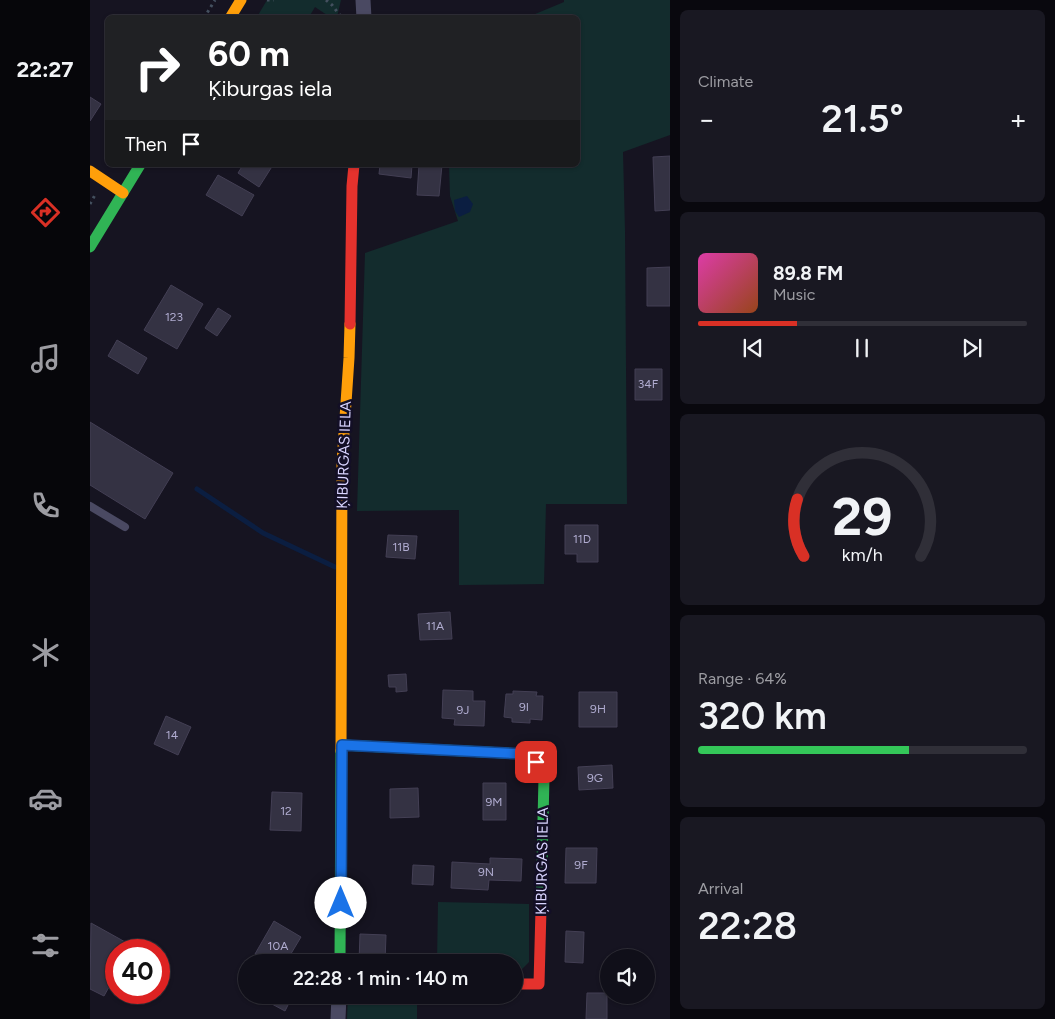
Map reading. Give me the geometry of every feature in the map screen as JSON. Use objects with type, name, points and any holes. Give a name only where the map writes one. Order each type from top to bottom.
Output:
[{"type":"street","points":[[232,15],[241,0]]},
{"type":"street","points":[[363,0],[364,15]]},
{"type":"street","points":[[90,247],[139,167]]},
{"type":"street","name":"ĶIBURGAS IELA","points":[[340,954],[342,463],[349,358],[354,167]]},
{"type":"street","points":[[90,171],[123,193]]},
{"type":"street","name":"ĶIBURGAS IELA","points":[[342,745],[525,754],[536,762],[544,777],[539,984],[523,984]]},
{"type":"street","points":[[338,1019],[339,1004]]},
{"type":"lane","points":[[90,506],[125,527]]},
{"type":"path","points":[[206,15],[215,0]]},
{"type":"path","points":[[267,0],[274,0]]},
{"type":"path","points":[[326,0],[340,15]]},
{"type":"green space","points":[[267,0],[341,0],[337,15],[327,15],[315,7],[310,15],[258,15]]},
{"type":"green space","points":[[564,0],[670,0],[670,135],[623,152],[627,504],[546,504],[544,584],[459,585],[459,510],[357,511],[365,253],[458,221],[450,196],[449,167],[580,167],[580,15],[533,15],[564,2]]},
{"type":"green space","points":[[438,902],[529,904],[529,962],[523,968],[523,954],[437,954]]},
{"type":"green space","points":[[348,1004],[417,1004],[417,1019],[347,1019]]},
{"type":"water","points":[[467,196],[473,204],[470,212],[459,217],[455,211],[454,200]]},
{"type":"building","points":[[90,97],[101,104],[90,121]]},
{"type":"building","points":[[670,156],[670,210],[655,211],[653,157]]},
{"type":"building","points":[[242,167],[272,167],[259,187],[238,173]]},
{"type":"building","points":[[380,167],[412,167],[411,178],[379,174]]},
{"type":"building","points":[[419,167],[442,167],[439,196],[417,195]]},
{"type":"building","points":[[218,175],[254,195],[242,216],[206,195]]},
{"type":"building","points":[[670,267],[670,306],[647,306],[647,268]]},
{"type":"building","points":[[171,285],[203,304],[177,349],[144,330]]},
{"type":"building","points":[[218,308],[231,316],[217,336],[205,328]]},
{"type":"building","points":[[117,340],[147,358],[138,374],[108,356]]},
{"type":"building","points":[[635,369],[662,369],[662,400],[635,400]]},
{"type":"building","points":[[90,422],[173,473],[145,519],[90,485]]},
{"type":"building","points":[[565,525],[598,525],[598,562],[577,562],[577,554],[565,554]]},
{"type":"building","points":[[388,535],[417,536],[415,559],[386,557]]},
{"type":"building","points":[[450,612],[452,639],[420,640],[418,614]]},
{"type":"building","points":[[406,674],[407,691],[396,692],[396,687],[389,687],[388,675]]},
{"type":"building","points":[[443,690],[473,691],[473,701],[485,701],[484,726],[454,725],[455,719],[442,718]]},
{"type":"building","points":[[513,691],[537,692],[536,696],[543,696],[542,720],[530,719],[530,723],[512,722],[512,718],[504,717],[506,694],[513,694]]},
{"type":"building","points":[[579,692],[617,692],[617,727],[579,727]]},
{"type":"building","points":[[166,716],[191,727],[178,755],[154,744]]},
{"type":"building","points":[[612,765],[613,788],[579,790],[578,767]]},
{"type":"building","points":[[483,783],[506,783],[506,820],[483,820]]},
{"type":"building","points":[[418,788],[419,817],[390,818],[390,789]]},
{"type":"building","points":[[272,792],[302,793],[301,831],[270,830]]},
{"type":"building","points":[[566,848],[597,848],[596,883],[565,883]]},
{"type":"building","points":[[490,858],[522,859],[521,881],[489,880],[488,890],[451,888],[452,862],[490,864]]},
{"type":"building","points":[[413,865],[434,866],[433,885],[412,884]]},
{"type":"building","points":[[274,921],[301,937],[291,954],[255,954]]},
{"type":"building","points":[[91,923],[120,939],[105,939],[104,996],[90,989]]},
{"type":"building","points":[[566,931],[584,932],[583,963],[565,962]]},
{"type":"building","points":[[360,934],[386,935],[385,954],[359,954]]},
{"type":"building","points":[[587,993],[600,993],[600,1004],[607,1004],[607,1019],[586,1019]]},
{"type":"building","points":[[272,1004],[288,1004],[285,1011]]},
{"type":"waterway","points":[[197,489],[263,533],[335,567]]},
{"type":"traffic: fast","points":[[90,247],[139,167]]},
{"type":"traffic: fast","points":[[342,745],[525,754],[537,762],[544,777],[541,909]]},
{"type":"traffic: fast","points":[[340,954],[341,751]]},
{"type":"traffic: slow","points":[[232,15],[241,0]]},
{"type":"traffic: slow","points":[[90,171],[123,193]]},
{"type":"traffic: slow","points":[[341,751],[342,463],[350,324]]},
{"type":"traffic: jam","points":[[350,324],[354,167]]},
{"type":"traffic: jam","points":[[523,984],[539,984],[541,909]]},
{"type":"route","points":[[341,903],[342,745],[525,754],[536,762]]}]
